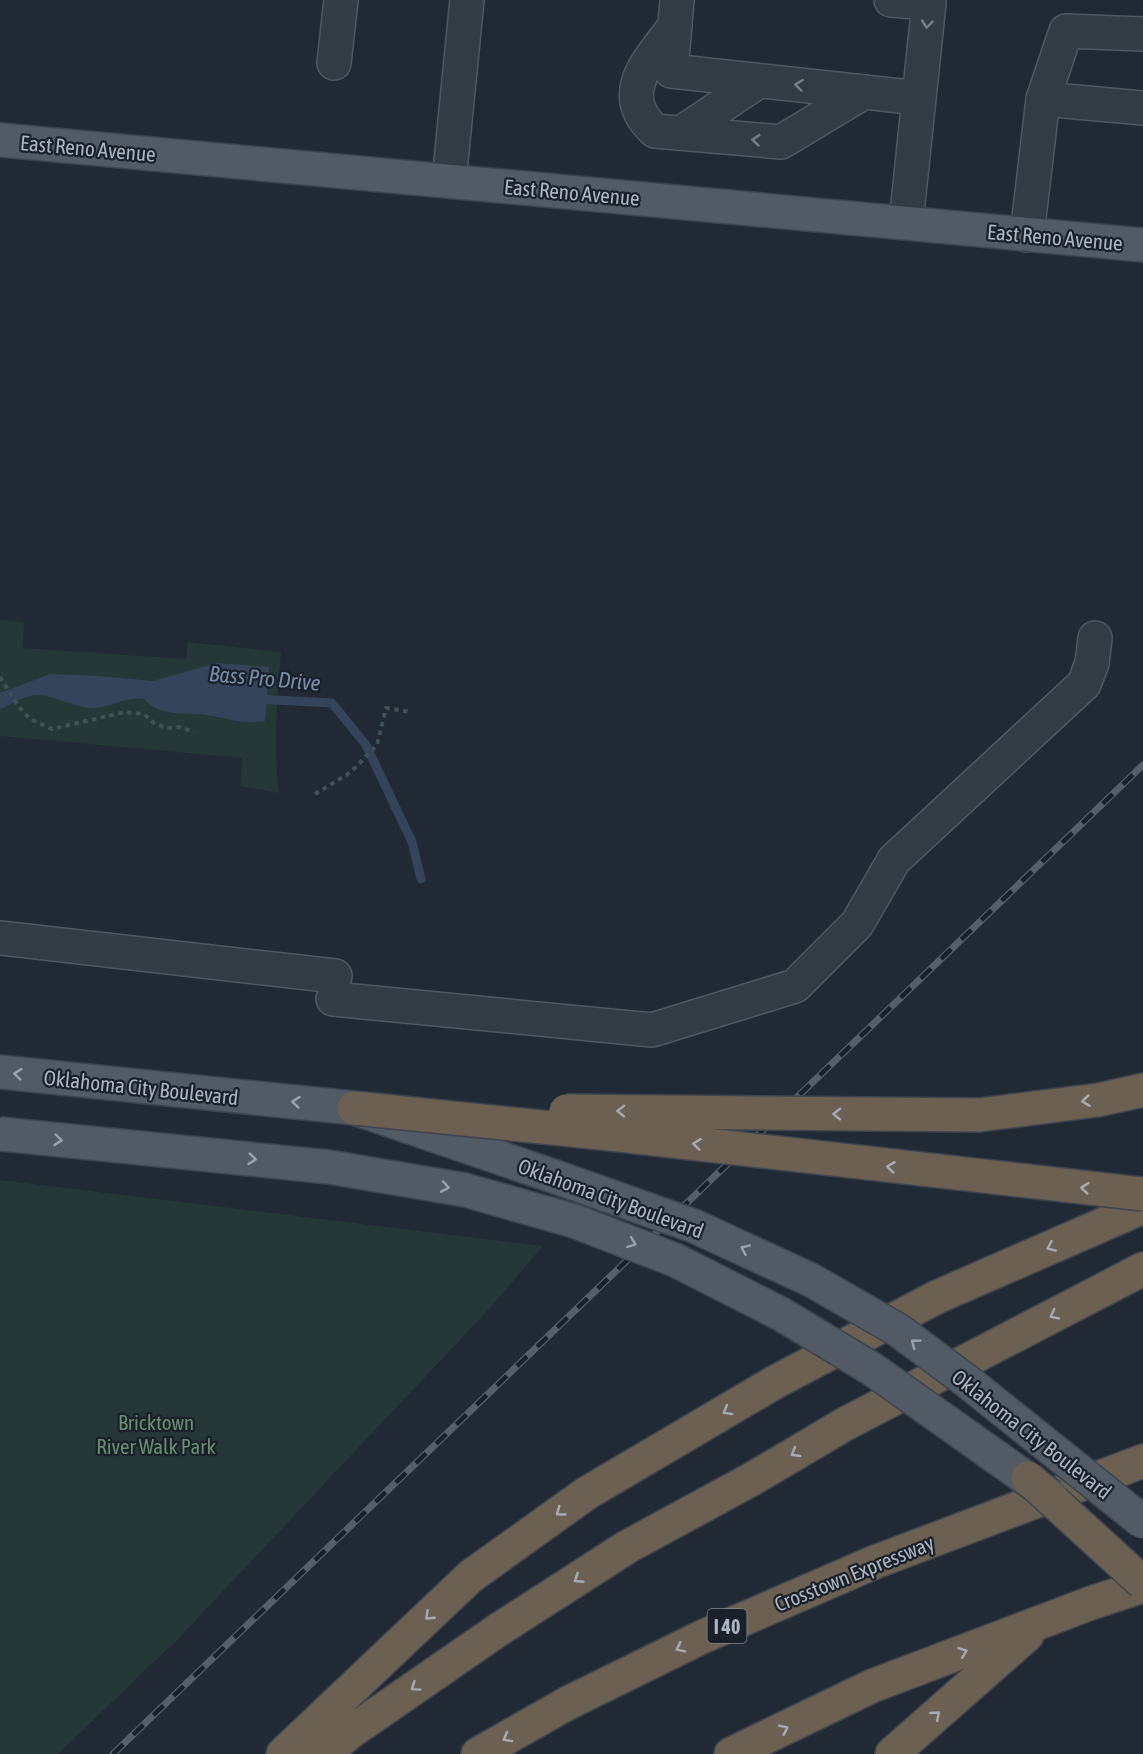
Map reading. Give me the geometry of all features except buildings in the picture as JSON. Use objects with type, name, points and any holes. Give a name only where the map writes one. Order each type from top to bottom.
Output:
[{"type":"highway","points":[[354,1108],[979,1115],[1098,1100],[1143,1090]]},
{"type":"highway","points":[[354,1108],[601,1133],[1143,1194]]},
{"type":"highway","points":[[283,1754],[471,1576],[587,1493],[777,1381],[938,1297],[1143,1207]]},
{"type":"highway","points":[[323,1754],[352,1731],[498,1630],[627,1547],[752,1479],[845,1424],[1143,1269]]},
{"type":"highway","name":"Crosstown Expressway","points":[[477,1754],[568,1703],[702,1637],[875,1562],[1143,1461]]},
{"type":"highway","points":[[731,1754],[872,1686],[1143,1585],[1028,1478]]},
{"type":"highway","points":[[892,1754],[1042,1622]]},
{"type":"main road","name":"East Reno Avenue","points":[[0,140],[1143,245]]},
{"type":"main road","name":"Oklahoma City Boulevard","points":[[0,1072],[354,1108],[694,1226],[811,1280],[898,1330],[968,1382],[1143,1522]]},
{"type":"main road","name":"Oklahoma City Boulevard","points":[[0,1134],[329,1167],[465,1190],[574,1221],[675,1260],[781,1314],[872,1369],[1028,1478],[1143,1567]]},
{"type":"street","points":[[334,63],[340,0]]},
{"type":"street","points":[[449,181],[467,0]]},
{"type":"street","points":[[891,0],[929,3],[906,223]]},
{"type":"street","points":[[676,13],[671,71],[919,98]]},
{"type":"street","points":[[676,13],[640,73],[636,105],[643,120],[655,131],[781,142],[864,92]]},
{"type":"street","points":[[1027,235],[1043,99],[1066,31],[1143,34]]},
{"type":"street","points":[[681,133],[759,81]]},
{"type":"street","points":[[1043,99],[1143,108]]},
{"type":"street","points":[[0,938],[334,987],[652,1030],[795,986],[857,924],[894,860],[1084,684],[1092,663],[1095,638]]},
{"type":"path","points":[[0,678],[18,706],[30,719],[52,729],[125,712],[144,714],[154,723],[166,728],[179,727],[194,732]]},
{"type":"path","points":[[315,794],[351,771],[377,745],[386,708],[411,712]]},
{"type":"green space","points":[[0,620],[24,622],[23,648],[186,659],[188,642],[281,652],[276,740],[279,793],[240,786],[242,758],[0,736]]},
{"type":"green space","name":"Bricktown River Walk Park","points":[[0,1180],[543,1246],[491,1307],[179,1638],[58,1754],[0,1754]]},
{"type":"water","points":[[217,663],[269,667],[265,721],[244,722],[167,712],[144,699],[137,698],[107,706],[86,708],[37,695],[22,698],[0,709],[0,693],[50,674],[153,681]]},
{"type":"waterway","name":"Bass Pro Drive","points":[[255,699],[332,703],[366,745],[412,842],[421,879]]},
{"type":"railway","points":[[113,1754],[1143,765]]}]
